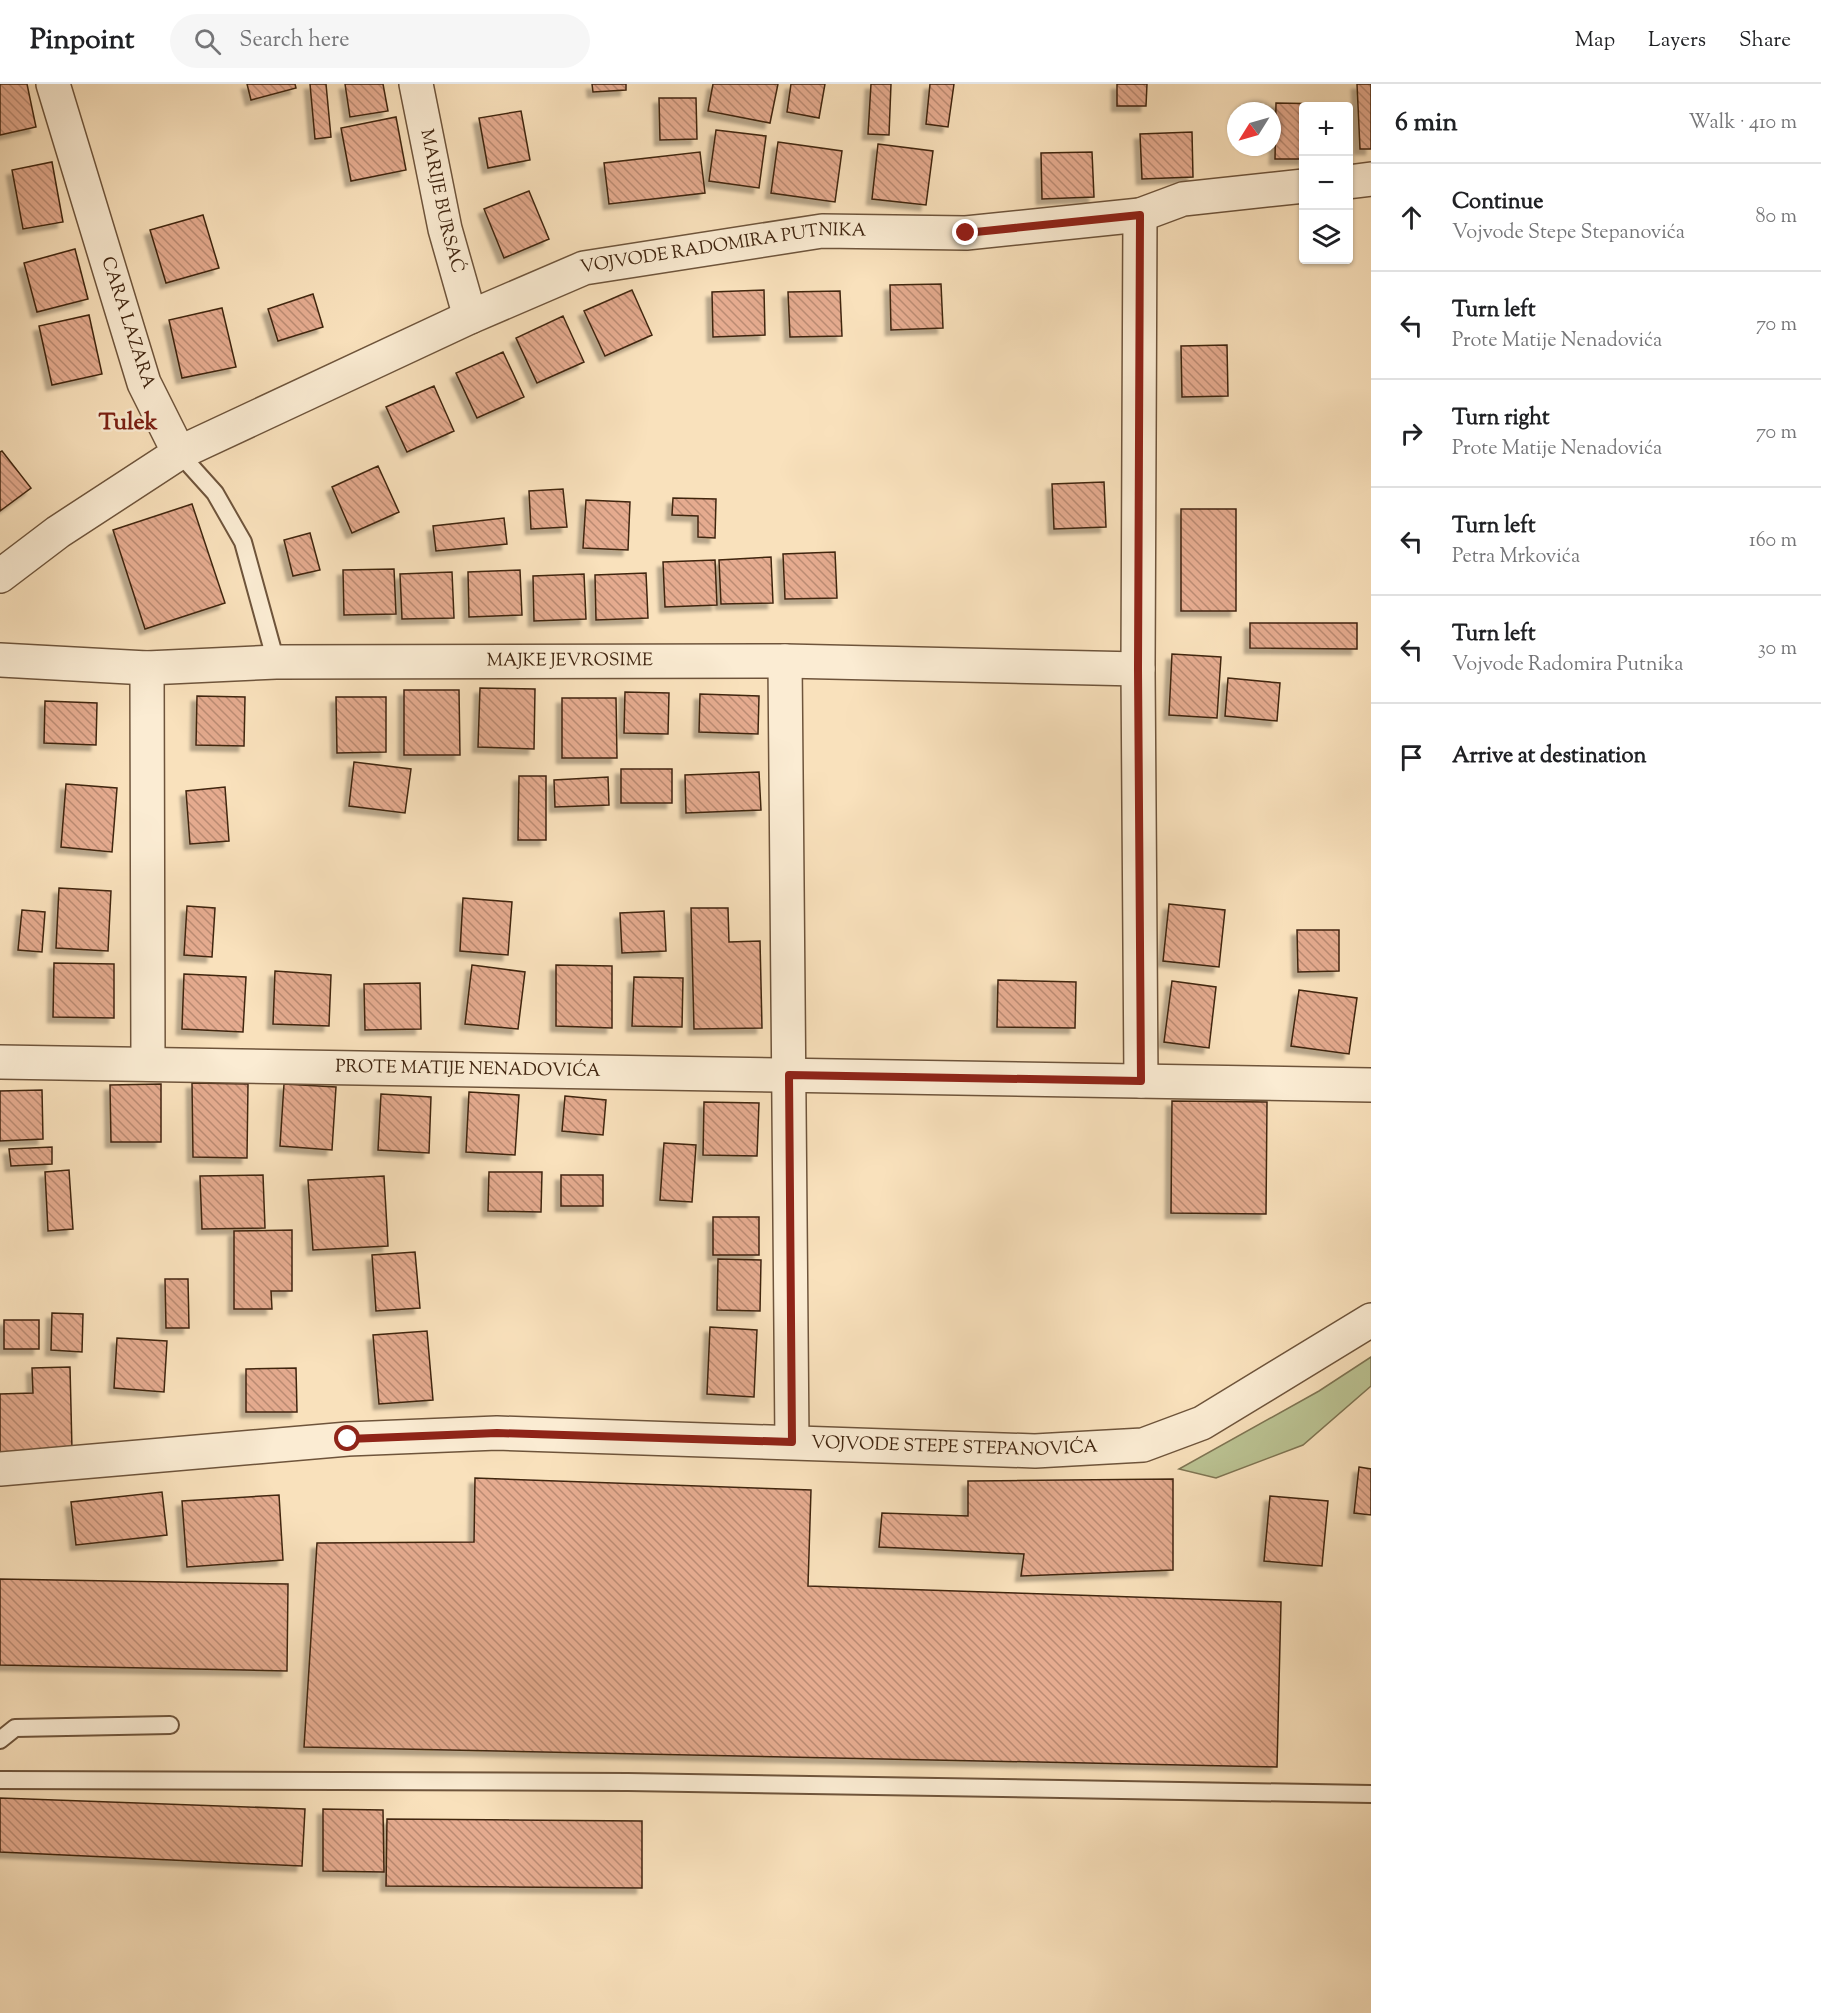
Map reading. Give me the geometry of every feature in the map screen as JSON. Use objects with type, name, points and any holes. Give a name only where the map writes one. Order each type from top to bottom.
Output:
[{"type":"street","name":"CARA LAZARA","points":[[53,84],[144,383],[179,453]]},
{"type":"street","name":"MARIJE BURSAĆ","points":[[416,84],[445,229],[470,317]]},
{"type":"street","points":[[1353,181],[1371,179]]},
{"type":"street","name":"VOJVODE RADOMIRA PUTNIKA","points":[[179,453],[470,317],[584,268],[811,232],[966,233],[1140,215],[1183,199],[1299,187]]},
{"type":"street","points":[[1140,215],[1138,669],[1141,1081]]},
{"type":"street","points":[[0,576],[58,532],[179,453]]},
{"type":"street","name":"MAJKE JEVROSIME","points":[[0,660],[147,668],[276,662],[785,661],[1138,669]]},
{"type":"street","points":[[785,661],[792,1442]]},
{"type":"street","points":[[147,668],[148,1064]]},
{"type":"street","name":"PROTE MATIJE NENADOVIĆA","points":[[0,1062],[1371,1085]]},
{"type":"street","name":"VOJVODE STEPE STEPANOVIĆA","points":[[0,1469],[348,1439],[497,1433],[1035,1451],[1143,1445],[1202,1423],[1371,1320]]},
{"type":"lane","points":[[179,453],[215,493],[243,542],[276,662]]},
{"type":"lane","points":[[0,1740],[15,1728],[171,1725]]},
{"type":"lane","points":[[0,1780],[616,1782],[1371,1794]]},
{"type":"green space","points":[[1371,1357],[1371,1386],[1303,1445],[1216,1478],[1179,1469],[1319,1391]]},
{"type":"building","points":[[0,84],[27,84],[36,127],[0,135]]},
{"type":"building","points":[[247,84],[295,84],[296,88],[251,100]]},
{"type":"building","points":[[310,84],[326,84],[331,137],[315,139]]},
{"type":"building","points":[[345,84],[383,84],[388,111],[350,117]]},
{"type":"building","points":[[592,84],[626,84],[626,90],[593,92]]},
{"type":"building","points":[[713,84],[778,84],[770,123],[708,111]]},
{"type":"building","points":[[791,84],[825,84],[819,118],[787,112]]},
{"type":"building","points":[[871,84],[891,84],[889,135],[868,134]]},
{"type":"building","points":[[930,84],[954,84],[948,127],[926,124]]},
{"type":"building","points":[[1117,84],[1147,84],[1146,106],[1117,106]]},
{"type":"building","points":[[1357,84],[1371,84],[1371,149],[1360,149]]},
{"type":"building","points":[[659,98],[696,98],[697,139],[660,140]]},
{"type":"building","points":[[1281,103],[1299,103],[1299,159],[1275,159],[1275,156],[1281,156]]},
{"type":"building","points":[[521,111],[530,160],[488,168],[479,118]]},
{"type":"building","points":[[396,117],[406,170],[351,181],[341,128]]},
{"type":"building","points":[[716,130],[766,136],[759,188],[709,181]]},
{"type":"building","points":[[1192,132],[1193,177],[1142,179],[1140,134]]},
{"type":"building","points":[[778,142],[842,151],[835,202],[771,193]]},
{"type":"building","points":[[878,144],[933,151],[926,205],[872,199]]},
{"type":"building","points":[[700,152],[705,193],[609,204],[604,163]]},
{"type":"building","points":[[1092,152],[1094,197],[1042,199],[1041,153]]},
{"type":"building","points":[[52,162],[63,222],[23,229],[12,170]]},
{"type":"building","points":[[529,191],[549,239],[504,258],[484,209]]},
{"type":"building","points":[[203,215],[219,268],[166,283],[150,230]]},
{"type":"building","points":[[75,249],[88,299],[37,312],[24,263]]},
{"type":"building","points":[[941,284],[943,328],[891,330],[890,285]]},
{"type":"building","points":[[632,290],[652,335],[605,356],[584,311]]},
{"type":"building","points":[[764,290],[765,335],[713,337],[712,292]]},
{"type":"building","points":[[840,291],[842,336],[790,337],[788,292]]},
{"type":"building","points":[[313,294],[323,327],[278,341],[268,309]]},
{"type":"building","points":[[222,308],[236,367],[182,378],[169,320]]},
{"type":"building","points":[[89,315],[102,374],[52,385],[39,326]]},
{"type":"building","points":[[563,316],[584,362],[537,383],[516,338]]},
{"type":"building","points":[[1227,345],[1228,396],[1182,397],[1181,346]]},
{"type":"building","points":[[503,352],[524,397],[477,418],[456,373]]},
{"type":"building","points":[[434,386],[454,431],[407,452],[386,407]]},
{"type":"building","points":[[2,451],[31,488],[0,511],[0,452]]},
{"type":"building","points":[[378,466],[399,512],[352,533],[332,487]]},
{"type":"building","points":[[1104,482],[1106,527],[1054,529],[1052,484]]},
{"type":"building","points":[[563,489],[567,527],[531,529],[529,491]]},
{"type":"building","points":[[673,498],[716,499],[715,538],[698,537],[698,516],[672,515]]},
{"type":"building","points":[[586,500],[630,502],[628,550],[583,548]]},
{"type":"building","points":[[192,504],[225,603],[145,629],[113,530]]},
{"type":"building","points":[[1181,509],[1236,509],[1236,611],[1181,611]]},
{"type":"building","points":[[504,518],[507,544],[436,551],[433,526]]},
{"type":"building","points":[[310,533],[320,570],[293,576],[284,540]]},
{"type":"building","points":[[835,552],[837,598],[785,599],[783,554]]},
{"type":"building","points":[[771,557],[773,603],[721,604],[719,560]]},
{"type":"building","points":[[715,560],[717,605],[665,607],[663,562]]},
{"type":"building","points":[[394,569],[396,614],[344,615],[343,570]]},
{"type":"building","points":[[520,570],[522,615],[469,617],[468,572]]},
{"type":"building","points":[[452,572],[454,618],[402,619],[400,574]]},
{"type":"building","points":[[646,573],[648,618],[596,620],[595,575]]},
{"type":"building","points":[[584,574],[586,619],[534,621],[533,576]]},
{"type":"building","points":[[1250,623],[1357,623],[1357,649],[1250,648]]},
{"type":"building","points":[[1172,654],[1221,657],[1217,718],[1169,715]]},
{"type":"building","points":[[1228,678],[1280,683],[1277,721],[1225,716]]},
{"type":"building","points":[[480,688],[535,689],[534,749],[478,747]]},
{"type":"building","points":[[404,690],[459,690],[460,755],[404,755]]},
{"type":"building","points":[[625,692],[669,693],[668,734],[624,733]]},
{"type":"building","points":[[700,694],[759,696],[758,734],[699,732]]},
{"type":"building","points":[[197,696],[245,697],[244,746],[196,745]]},
{"type":"building","points":[[336,697],[386,697],[386,752],[337,753]]},
{"type":"building","points":[[562,698],[616,698],[617,758],[562,758]]},
{"type":"building","points":[[45,701],[97,703],[96,745],[44,743]]},
{"type":"building","points":[[354,762],[411,769],[405,813],[349,806]]},
{"type":"building","points":[[621,769],[672,769],[672,803],[621,803]]},
{"type":"building","points":[[759,772],[761,810],[686,813],[685,775]]},
{"type":"building","points":[[519,776],[546,776],[546,840],[518,840]]},
{"type":"building","points":[[608,777],[609,805],[555,807],[554,780]]},
{"type":"building","points":[[66,784],[117,788],[112,852],[61,847]]},
{"type":"building","points":[[225,787],[229,841],[190,844],[186,791]]},
{"type":"building","points":[[59,888],[111,891],[108,951],[56,948]]},
{"type":"building","points":[[463,898],[512,902],[508,955],[460,951]]},
{"type":"building","points":[[1169,904],[1225,910],[1219,967],[1163,961]]},
{"type":"building","points":[[187,906],[215,908],[212,957],[184,955]]},
{"type":"building","points":[[691,908],[728,908],[729,942],[760,941],[762,1028],[694,1029]]},
{"type":"building","points":[[22,910],[45,912],[42,952],[18,950]]},
{"type":"building","points":[[664,911],[666,951],[622,953],[620,913]]},
{"type":"building","points":[[1297,930],[1339,930],[1339,971],[1298,972]]},
{"type":"building","points":[[54,963],[114,964],[114,1018],[53,1017]]},
{"type":"building","points":[[472,965],[525,972],[518,1029],[465,1024]]},
{"type":"building","points":[[556,965],[612,966],[612,1028],[556,1026]]},
{"type":"building","points":[[275,971],[331,975],[329,1026],[273,1024]]},
{"type":"building","points":[[184,974],[246,977],[243,1032],[182,1029]]},
{"type":"building","points":[[634,977],[683,978],[682,1027],[632,1026]]},
{"type":"building","points":[[998,980],[1076,982],[1075,1028],[997,1027]]},
{"type":"building","points":[[1172,981],[1216,987],[1209,1048],[1164,1042]]},
{"type":"building","points":[[420,983],[421,1029],[365,1030],[364,984]]},
{"type":"building","points":[[1299,990],[1357,998],[1349,1054],[1291,1046]]},
{"type":"building","points":[[192,1083],[248,1084],[247,1158],[193,1157]]},
{"type":"building","points":[[161,1084],[161,1142],[111,1142],[110,1085]]},
{"type":"building","points":[[284,1084],[336,1087],[332,1150],[280,1146]]},
{"type":"building","points":[[42,1090],[43,1139],[0,1141],[0,1091]]},
{"type":"building","points":[[469,1092],[519,1095],[515,1155],[466,1152]]},
{"type":"building","points":[[381,1094],[431,1097],[429,1153],[378,1150]]},
{"type":"building","points":[[565,1096],[606,1100],[603,1135],[562,1131]]},
{"type":"building","points":[[1172,1101],[1267,1102],[1266,1214],[1171,1213]]},
{"type":"building","points":[[704,1102],[759,1103],[757,1156],[703,1155]]},
{"type":"building","points":[[664,1143],[696,1145],[692,1202],[660,1200]]},
{"type":"building","points":[[52,1147],[52,1164],[11,1166],[9,1149]]},
{"type":"building","points":[[69,1170],[73,1229],[48,1231],[45,1172]]},
{"type":"building","points":[[489,1172],[542,1172],[541,1212],[488,1211]]},
{"type":"building","points":[[263,1175],[265,1228],[202,1229],[200,1176]]},
{"type":"building","points":[[561,1175],[603,1175],[603,1206],[561,1206]]},
{"type":"building","points":[[384,1176],[388,1246],[313,1250],[308,1180]]},
{"type":"building","points":[[713,1217],[759,1217],[759,1255],[713,1255]]},
{"type":"building","points":[[292,1230],[292,1291],[271,1291],[272,1309],[234,1309],[234,1231]]},
{"type":"building","points":[[415,1252],[420,1308],[376,1311],[372,1255]]},
{"type":"building","points":[[718,1259],[761,1260],[760,1311],[717,1310]]},
{"type":"building","points":[[165,1279],[188,1279],[189,1328],[166,1328]]},
{"type":"building","points":[[52,1313],[83,1314],[82,1352],[51,1350]]},
{"type":"building","points":[[4,1320],[39,1320],[39,1349],[4,1349]]},
{"type":"building","points":[[710,1327],[757,1330],[754,1397],[707,1394]]},
{"type":"building","points":[[427,1331],[433,1400],[379,1404],[373,1335]]},
{"type":"building","points":[[117,1338],[167,1341],[164,1392],[114,1388]]},
{"type":"building","points":[[70,1367],[72,1450],[0,1452],[0,1394],[33,1393],[32,1368]]},
{"type":"building","points":[[296,1368],[297,1412],[246,1412],[246,1369]]},
{"type":"building","points":[[1359,1467],[1371,1469],[1371,1515],[1354,1513]]},
{"type":"building","points":[[475,1478],[811,1490],[808,1586],[1281,1602],[1277,1767],[304,1747],[317,1543],[474,1542]]},
{"type":"building","points":[[1173,1479],[1173,1570],[1021,1576],[1024,1554],[879,1547],[882,1513],[968,1516],[968,1481]]},
{"type":"building","points":[[162,1492],[167,1535],[76,1545],[71,1502]]},
{"type":"building","points":[[279,1495],[283,1560],[187,1567],[182,1501]]},
{"type":"building","points":[[1270,1496],[1328,1501],[1322,1566],[1264,1561]]},
{"type":"building","points":[[0,1579],[288,1584],[287,1671],[0,1665]]},
{"type":"building","points":[[0,1798],[305,1809],[302,1866],[0,1852]]},
{"type":"building","points":[[323,1809],[383,1810],[384,1872],[323,1871]]},
{"type":"building","points":[[387,1819],[642,1821],[642,1888],[386,1886]]},
{"type":"district","name":"Tulek","points":[[128,423]]},
{"type":"route","points":[[348,1439],[497,1433],[792,1442],[789,1075],[1141,1081],[1138,669],[1140,215],[966,233]]}]
